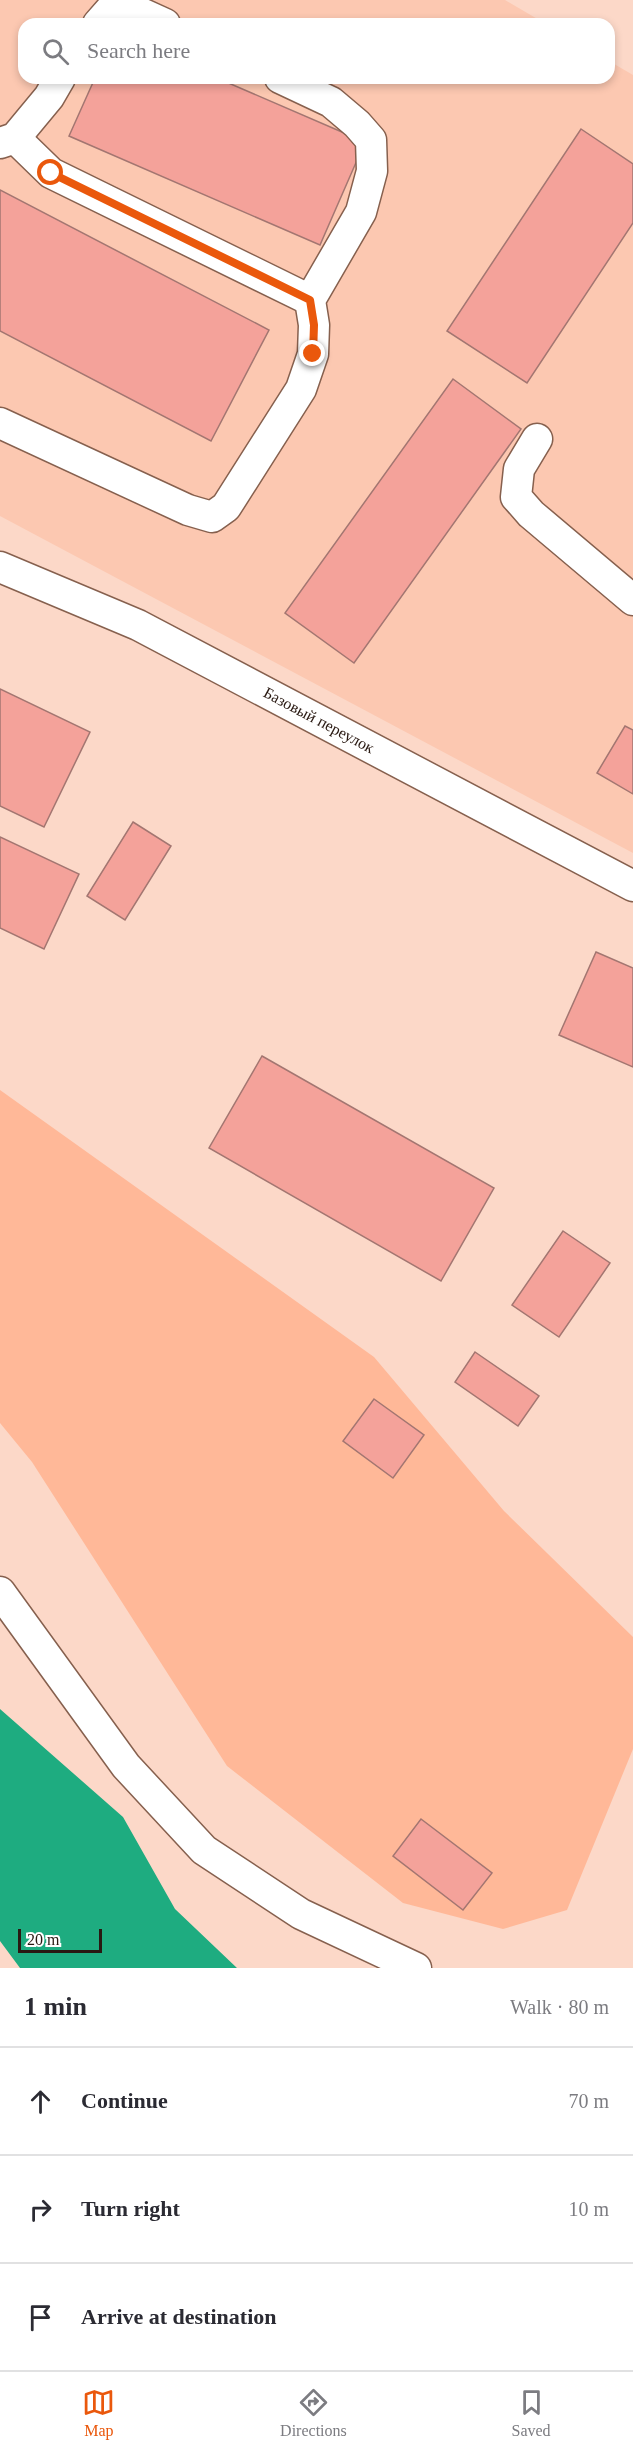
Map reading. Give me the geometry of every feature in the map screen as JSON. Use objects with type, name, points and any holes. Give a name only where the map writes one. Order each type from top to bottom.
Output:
[{"type":"street","points":[[112,9],[144,18]]},
{"type":"street","points":[[57,84],[49,97],[7,141],[51,173],[310,300]]},
{"type":"street","points":[[0,423],[188,510],[212,517],[226,507],[301,389],[313,354],[314,325],[310,300],[361,212],[372,171],[371,140],[357,124],[331,102],[293,84]]},
{"type":"street","points":[[537,439],[519,469],[516,497],[531,514],[633,600]]},
{"type":"street","name":"Базовый переулок","points":[[0,567],[138,625],[633,886]]},
{"type":"street","points":[[0,1592],[126,1766],[204,1850],[301,1914],[416,1968]]},
{"type":"shaded area","points":[[0,0],[505,0],[536,18],[18,18],[18,84],[615,84],[615,64],[633,75],[633,853],[0,516]]},
{"type":"shaded area","points":[[0,1090],[374,1357],[504,1511],[633,1637],[633,1749],[567,1910],[503,1929],[403,1903],[227,1766],[32,1462],[0,1423]]},
{"type":"shaded area","points":[[0,1709],[123,1817],[175,1909],[237,1968],[20,1968],[0,1941]]},
{"type":"building","points":[[92,84],[231,84],[365,142],[320,245],[69,136]]},
{"type":"building","points":[[581,129],[633,164],[633,223],[527,383],[447,331]]},
{"type":"building","points":[[0,190],[269,330],[211,441],[0,331]]},
{"type":"building","points":[[453,379],[521,429],[354,663],[285,613]]},
{"type":"building","points":[[0,689],[90,732],[44,827],[0,806]]},
{"type":"building","points":[[625,726],[633,730],[633,794],[597,773]]},
{"type":"building","points":[[133,822],[171,846],[125,920],[87,896]]},
{"type":"building","points":[[0,837],[79,874],[44,949],[0,928]]},
{"type":"building","points":[[596,952],[633,968],[633,1067],[559,1035]]},
{"type":"building","points":[[262,1056],[494,1188],[441,1281],[209,1148]]},
{"type":"building","points":[[563,1231],[610,1263],[559,1337],[512,1305]]},
{"type":"building","points":[[475,1352],[539,1396],[518,1426],[455,1382]]},
{"type":"building","points":[[374,1399],[424,1435],[393,1478],[343,1441]]},
{"type":"building","points":[[421,1819],[492,1873],[463,1910],[393,1856]]},
{"type":"route","points":[[51,173],[310,300],[314,325],[313,354]]}]
